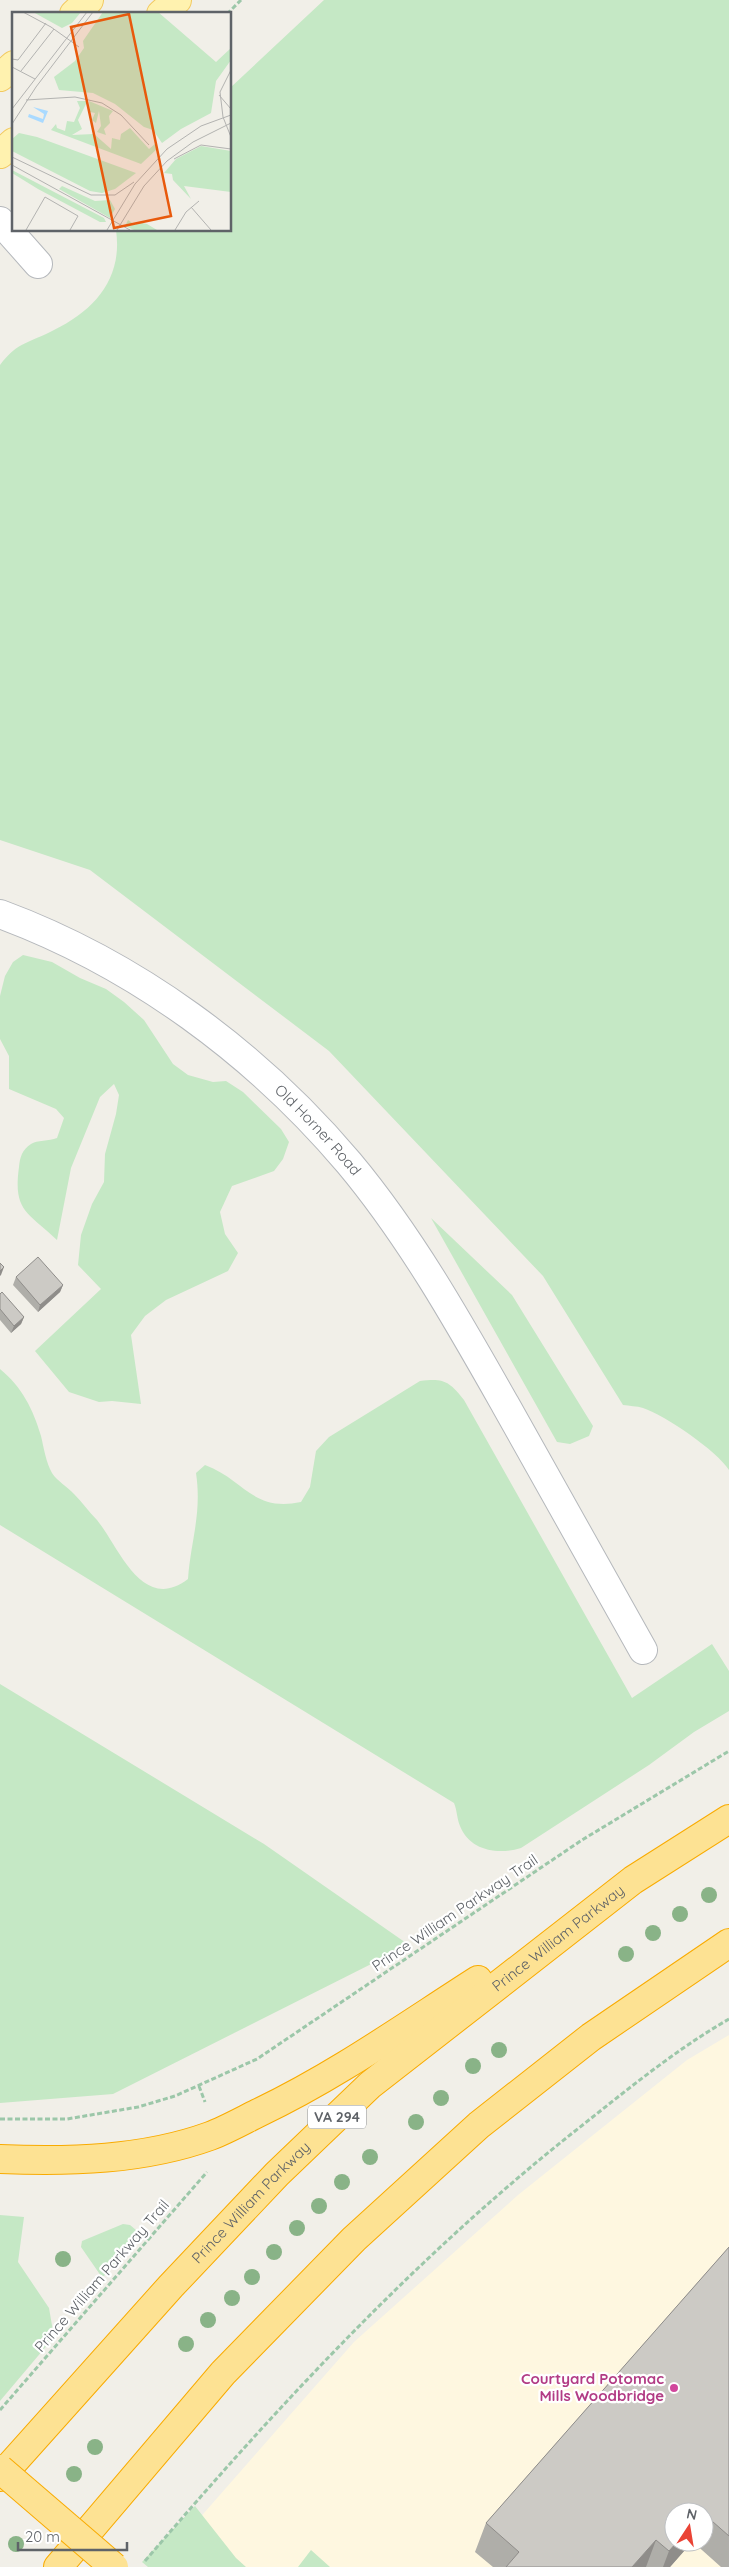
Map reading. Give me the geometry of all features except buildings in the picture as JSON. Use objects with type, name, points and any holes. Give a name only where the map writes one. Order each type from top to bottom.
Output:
[{"type":"highway","name":"Prince William Parkway","points":[[0,2478],[178,2279],[277,2174],[370,2085],[633,1880],[729,1819]]},
{"type":"highway","points":[[0,2159],[47,2161],[99,2158],[156,2151],[210,2136],[303,2092],[633,1880]]},
{"type":"highway","points":[[58,2567],[223,2372],[354,2239],[479,2125],[591,2036],[729,1943]]},
{"type":"highway","points":[[670,1981],[729,1956]]},
{"type":"highway","points":[[0,2469],[114,2567]]},
{"type":"highway","points":[[74,2567],[105,2512]]},
{"type":"main road","points":[[76,12],[90,0]]},
{"type":"main road","points":[[163,12],[176,0]]},
{"type":"main road","points":[[0,77],[12,67]]},
{"type":"main road","points":[[0,154],[12,144]]},
{"type":"street","points":[[0,221],[38,264]]},
{"type":"street","name":"Old Horner Road","points":[[0,914],[90,956],[172,1003],[241,1056],[296,1107],[350,1164],[399,1231],[457,1319],[643,1650]]},
{"type":"path","points":[[229,12],[241,0]]},
{"type":"path","name":"Prince William Parkway Trail","points":[[0,2119],[40,2120],[95,2116],[138,2107],[199,2086],[257,2059],[582,1840],[729,1751]]},
{"type":"path","points":[[139,2567],[299,2386],[440,2246],[537,2160],[638,2080],[729,2018]]},
{"type":"path","points":[[199,2086],[204,2094]]},
{"type":"path","name":"Prince William Parkway Trail","points":[[0,2410],[208,2170]]},
{"type":"shaded area","points":[[729,2035],[729,2567],[212,2567],[197,2521],[354,2342],[518,2195],[687,2060]]},
{"type":"green space","points":[[324,0],[729,0],[729,1470],[714,1453],[664,1418],[643,1408],[623,1405],[543,1276],[329,1051],[90,870],[0,840],[0,365],[13,351],[25,343],[69,322],[93,302],[103,290],[115,263],[116,231],[231,231],[231,87]]},
{"type":"green space","points":[[23,955],[52,962],[80,978],[106,989],[144,1020],[173,1064],[188,1075],[213,1082],[226,1081],[243,1092],[281,1129],[289,1142],[283,1159],[274,1171],[232,1186],[220,1212],[225,1234],[238,1253],[228,1271],[166,1300],[145,1316],[131,1335],[141,1404],[112,1401],[99,1402],[69,1392],[35,1351],[101,1289],[78,1265],[81,1235],[92,1204],[104,1182],[105,1154],[119,1095],[114,1084],[100,1097],[71,1168],[57,1240],[24,1210],[18,1193],[19,1163],[24,1151],[34,1143],[57,1138],[64,1118],[56,1109],[9,1089],[9,1056],[0,1039],[0,996],[5,976],[13,962]]},
{"type":"green space","points":[[431,1218],[512,1295],[593,1426],[589,1436],[570,1444],[557,1442]]},
{"type":"green space","points":[[0,1369],[15,1383],[26,1399],[38,1426],[52,1473],[72,1491],[97,1520],[123,1560],[134,1573],[145,1583],[157,1588],[172,1588],[188,1579],[198,1501],[196,1473],[205,1465],[219,1471],[260,1499],[271,1503],[284,1504],[301,1502],[310,1487],[316,1451],[329,1437],[420,1381],[435,1380],[445,1382],[464,1400],[632,1698],[712,1644],[729,1671],[729,1711],[694,1732],[649,1765],[521,1848],[494,1851],[478,1846],[465,1834],[459,1823],[454,1803],[0,1525]]},
{"type":"green space","points":[[0,1684],[264,1844],[409,1945],[113,2094],[0,2103]]},
{"type":"green space","points":[[0,2215],[24,2217],[18,2262],[49,2308],[54,2337],[0,2401]]},
{"type":"green space","points":[[123,2224],[130,2225],[136,2230],[133,2243],[104,2276],[101,2276],[81,2247],[82,2241]]},
{"type":"green space","points":[[195,2506],[236,2558],[246,2567],[148,2567],[142,2562]]},
{"type":"green space","points":[[311,2550],[330,2567],[298,2567]]},
{"type":"place","name":"Courtyard Potomac Mills Woodbridge","points":[[674,2388]]}]
